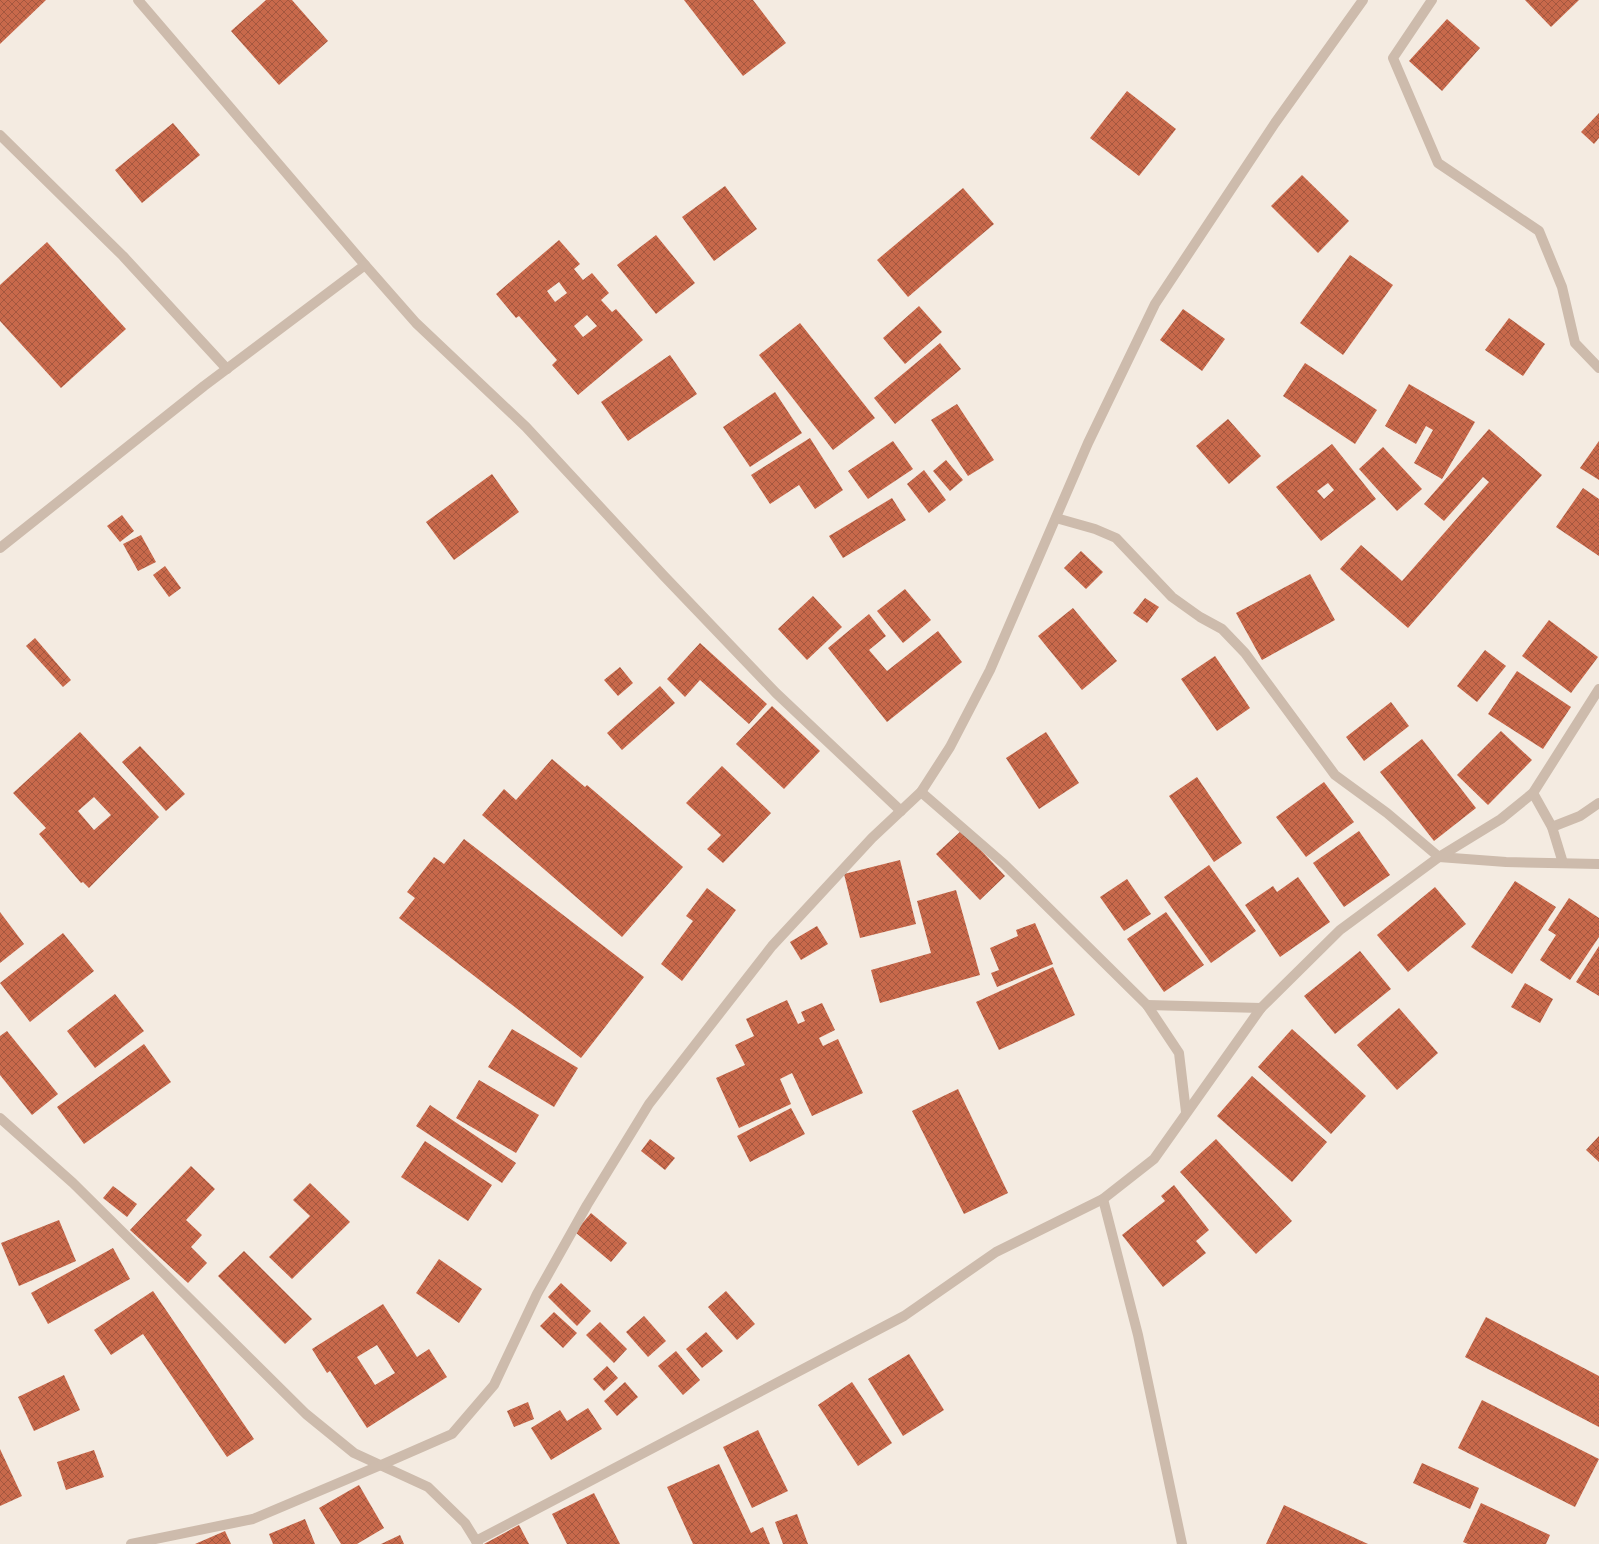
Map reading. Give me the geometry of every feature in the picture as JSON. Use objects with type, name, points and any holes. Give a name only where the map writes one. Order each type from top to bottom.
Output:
[{"type":"street","points":[[138,0],[416,323],[526,427],[776,694],[901,811]]},
{"type":"street","points":[[131,1544],[253,1519],[452,1434],[494,1385],[537,1294],[587,1205],[649,1104],[772,946],[872,838],[921,792],[950,747],[990,670],[1088,444],[1155,304],[1275,122],[1363,0]]},
{"type":"street","points":[[1432,0],[1393,58],[1438,163],[1539,231],[1562,287],[1575,343],[1599,368]]},
{"type":"street","points":[[0,134],[123,256],[227,369]]},
{"type":"street","points":[[0,548],[227,369],[365,265]]},
{"type":"street","points":[[1056,518],[1095,529],[1116,538],[1172,597],[1200,617],[1222,629],[1245,653],[1335,776],[1387,813],[1439,857],[1506,862],[1599,864]]},
{"type":"street","points":[[0,1118],[73,1183],[306,1414],[354,1453],[428,1488],[465,1523],[477,1542],[904,1316],[996,1252],[1103,1199],[1154,1159],[1261,1008],[1340,930],[1439,857],[1502,819],[1533,793],[1599,689]]},
{"type":"street","points":[[921,792],[1004,864],[1147,1005],[1179,1053],[1186,1112]]},
{"type":"street","points":[[1533,793],[1552,827],[1562,863]]},
{"type":"street","points":[[1552,827],[1580,816],[1599,803]]},
{"type":"street","points":[[1147,1005],[1261,1008]]},
{"type":"street","points":[[1103,1199],[1138,1335],[1182,1544]]},
{"type":"building","points":[[0,0],[46,0],[0,44]]},
{"type":"building","points":[[266,0],[292,0],[328,41],[279,85],[231,31]]},
{"type":"building","points":[[684,0],[753,0],[786,43],[743,76]]},
{"type":"building","points":[[1525,0],[1579,0],[1551,27]]},
{"type":"building","points":[[1447,19],[1480,48],[1442,91],[1409,61]]},
{"type":"building","points":[[1127,91],[1176,129],[1139,176],[1090,138]]},
{"type":"building","points":[[1599,113],[1599,138],[1594,144],[1581,132]]},
{"type":"building","points":[[173,123],[200,155],[142,203],[115,170]]},
{"type":"building","points":[[1302,175],[1349,221],[1318,253],[1271,206]]},
{"type":"building","points":[[725,186],[757,229],[714,261],[682,217]]},
{"type":"building","points":[[963,188],[994,224],[908,297],[877,260]]},
{"type":"building","points":[[656,235],[695,283],[656,314],[617,265]]},
{"type":"building","points":[[559,240],[580,264],[574,269],[583,280],[592,273],[609,293],[601,300],[612,312],[616,309],[643,340],[578,395],[552,365],[557,360],[519,316],[516,318],[496,294]],"holes":[[[559,282],[567,293],[555,302],[547,291]],[[587,315],[597,326],[583,337],[574,326]]]},
{"type":"building","points":[[47,242],[126,329],[61,388],[0,321],[0,285]]},
{"type":"building","points":[[1350,255],[1393,285],[1343,355],[1300,323]]},
{"type":"building","points":[[919,306],[942,332],[905,364],[883,338]]},
{"type":"building","points":[[1183,309],[1225,339],[1202,371],[1160,340]]},
{"type":"building","points":[[1509,318],[1545,344],[1523,376],[1485,350]]},
{"type":"building","points":[[800,323],[875,418],[833,450],[759,355]]},
{"type":"building","points":[[940,343],[961,369],[895,424],[874,398]]},
{"type":"building","points":[[670,355],[697,394],[628,441],[601,402]]},
{"type":"building","points":[[1305,363],[1377,410],[1355,444],[1283,396]]},
{"type":"building","points":[[1409,384],[1475,422],[1442,479],[1414,463],[1433,430],[1426,426],[1416,444],[1385,426]]},
{"type":"building","points":[[775,392],[802,433],[750,467],[723,427]]},
{"type":"building","points":[[957,404],[994,460],[968,476],[931,420]]},
{"type":"building","points":[[1228,419],[1261,456],[1229,484],[1196,446]]},
{"type":"building","points":[[1489,429],[1542,475],[1408,628],[1340,569],[1361,545],[1402,581],[1489,482],[1483,477],[1444,521],[1424,504]]},
{"type":"building","points":[[810,438],[843,490],[815,509],[799,485],[770,504],[751,475]]},
{"type":"building","points":[[893,441],[913,469],[868,499],[848,471]]},
{"type":"building","points":[[1599,441],[1599,480],[1580,468]]},
{"type":"building","points":[[1332,444],[1376,499],[1321,541],[1276,487]],"holes":[[[1328,483],[1334,490],[1324,499],[1317,491]]]},
{"type":"building","points":[[1383,447],[1422,489],[1397,511],[1359,469]]},
{"type":"building","points":[[946,460],[963,480],[950,491],[933,471]]},
{"type":"building","points":[[924,470],[946,500],[929,513],[907,484]]},
{"type":"building","points":[[492,474],[519,512],[454,560],[426,522]]},
{"type":"building","points":[[1583,488],[1599,499],[1599,556],[1556,527]]},
{"type":"building","points":[[892,498],[906,520],[843,558],[829,536]]},
{"type":"building","points":[[122,515],[134,531],[120,542],[107,526]]},
{"type":"building","points":[[141,535],[156,562],[138,571],[123,544]]},
{"type":"building","points":[[1081,551],[1103,572],[1086,589],[1064,568]]},
{"type":"building","points":[[165,566],[181,588],[169,597],[153,575]]},
{"type":"building","points":[[1310,574],[1335,620],[1262,660],[1236,613]]},
{"type":"building","points":[[905,589],[931,620],[903,643],[877,611]]},
{"type":"building","points":[[813,596],[842,627],[807,660],[778,629]]},
{"type":"building","points":[[1145,598],[1159,607],[1147,623],[1133,613]]},
{"type":"building","points":[[1073,608],[1117,661],[1082,690],[1038,636]]},
{"type":"building","points":[[869,614],[886,636],[869,650],[887,671],[938,631],[962,662],[887,722],[828,648]]},
{"type":"building","points":[[1549,620],[1598,657],[1571,693],[1522,656]]},
{"type":"building","points":[[35,638],[71,680],[63,687],[26,646]]},
{"type":"building","points":[[700,643],[767,704],[749,724],[700,680],[685,697],[667,679]]},
{"type":"building","points":[[1485,650],[1506,666],[1477,702],[1457,686]]},
{"type":"building","points":[[1215,656],[1250,708],[1217,731],[1181,679]]},
{"type":"building","points":[[620,667],[633,683],[618,696],[604,680]]},
{"type":"building","points":[[1517,671],[1571,707],[1543,749],[1488,714]]},
{"type":"building","points":[[660,686],[675,703],[622,750],[607,733]]},
{"type":"building","points":[[1391,702],[1409,726],[1364,761],[1346,737]]},
{"type":"building","points":[[772,706],[820,751],[784,789],[736,744]]},
{"type":"building","points":[[1501,731],[1532,760],[1488,805],[1457,775]]},
{"type":"building","points":[[80,732],[159,817],[89,888],[83,882],[81,883],[39,834],[46,828],[13,793]],"holes":[[[94,797],[111,815],[94,830],[78,811]]]},
{"type":"building","points":[[1046,732],[1079,783],[1039,809],[1006,758]]},
{"type":"building","points":[[1422,739],[1476,808],[1434,841],[1380,772]]},
{"type":"building","points":[[140,746],[185,794],[166,811],[122,762]]},
{"type":"building","points":[[552,759],[585,787],[587,785],[683,867],[622,937],[482,815],[504,789],[516,800]]},
{"type":"building","points":[[722,766],[771,813],[723,863],[707,849],[721,835],[686,803]]},
{"type":"building","points":[[1197,777],[1242,843],[1214,862],[1169,796]]},
{"type":"building","points":[[1324,782],[1354,822],[1306,857],[1276,817]]},
{"type":"building","points":[[962,830],[1005,876],[980,900],[936,854]]},
{"type":"building","points":[[1359,831],[1390,875],[1344,907],[1313,863]]},
{"type":"building","points":[[464,839],[644,977],[581,1058],[399,918],[415,898],[407,892],[434,857],[444,864]]},
{"type":"building","points":[[900,860],[916,924],[860,938],[844,874]]},
{"type":"building","points":[[1209,865],[1256,931],[1211,963],[1164,897]]},
{"type":"building","points":[[1298,877],[1330,922],[1280,957],[1245,905],[1273,886],[1277,892]]},
{"type":"building","points":[[1127,879],[1151,914],[1124,931],[1100,897]]},
{"type":"building","points":[[1515,881],[1556,907],[1512,974],[1471,947]]},
{"type":"building","points":[[1435,887],[1466,924],[1408,972],[1377,935]]},
{"type":"building","points":[[707,888],[736,910],[682,981],[661,964],[693,921],[686,916]]},
{"type":"building","points":[[956,890],[980,975],[880,1003],[871,970],[931,953],[917,901]]},
{"type":"building","points":[[1569,898],[1599,918],[1599,937],[1570,980],[1540,960],[1556,935],[1548,930]]},
{"type":"building","points":[[0,912],[24,944],[0,963]]},
{"type":"building","points":[[1166,912],[1204,965],[1164,992],[1127,939]]},
{"type":"building","points":[[1035,923],[1053,964],[997,987],[991,973],[999,970],[990,948],[1018,936],[1016,930]]},
{"type":"building","points":[[817,926],[828,944],[801,960],[790,942]]},
{"type":"building","points":[[63,933],[94,971],[30,1022],[0,983]]},
{"type":"building","points":[[1599,946],[1599,996],[1576,982]]},
{"type":"building","points":[[1360,951],[1391,989],[1335,1034],[1304,996]]},
{"type":"building","points":[[1053,967],[1075,1015],[999,1050],[976,1002]]},
{"type":"building","points":[[1525,983],[1553,999],[1540,1023],[1511,1007]]},
{"type":"building","points":[[115,994],[144,1031],[95,1068],[67,1031]]},
{"type":"building","points":[[787,1000],[798,1024],[805,1021],[801,1012],[822,1003],[835,1030],[819,1038],[823,1046],[838,1039],[863,1093],[812,1116],[792,1073],[780,1079],[791,1104],[739,1128],[716,1078],[745,1065],[735,1045],[754,1036],[746,1019]]},
{"type":"building","points":[[1399,1008],[1438,1053],[1397,1090],[1357,1045]]},
{"type":"building","points":[[512,1029],[578,1068],[554,1107],[488,1067]]},
{"type":"building","points":[[1292,1029],[1366,1096],[1331,1134],[1258,1067]]},
{"type":"building","points":[[7,1031],[58,1094],[32,1115],[0,1075],[0,1036]]},
{"type":"building","points":[[144,1044],[171,1082],[84,1144],[57,1107]]},
{"type":"building","points":[[1252,1076],[1327,1142],[1292,1182],[1217,1116]]},
{"type":"building","points":[[479,1080],[539,1115],[516,1153],[456,1118]]},
{"type":"building","points":[[958,1089],[1008,1193],[964,1214],[912,1111]]},
{"type":"building","points":[[430,1105],[516,1163],[502,1183],[416,1126]]},
{"type":"building","points":[[791,1108],[805,1134],[750,1162],[737,1136]]},
{"type":"building","points":[[1599,1136],[1599,1162],[1586,1150]]},
{"type":"building","points":[[650,1139],[675,1158],[665,1170],[641,1151]]},
{"type":"building","points":[[1216,1139],[1292,1221],[1256,1254],[1180,1172]]},
{"type":"building","points":[[425,1141],[492,1185],[468,1221],[401,1177]]},
{"type":"building","points":[[191,1166],[215,1189],[186,1220],[202,1235],[191,1247],[207,1263],[188,1283],[130,1230]]},
{"type":"building","points":[[310,1183],[350,1222],[292,1279],[269,1257],[310,1216],[293,1200]]},
{"type":"building","points":[[1174,1185],[1209,1230],[1196,1241],[1206,1253],[1163,1287],[1122,1235],[1165,1201],[1161,1196]]},
{"type":"building","points":[[113,1186],[137,1204],[127,1217],[103,1198]]},
{"type":"building","points":[[591,1213],[627,1243],[611,1262],[575,1232]]},
{"type":"building","points":[[59,1220],[76,1261],[19,1286],[1,1243]]},
{"type":"building","points":[[113,1248],[130,1279],[48,1324],[31,1293]]},
{"type":"building","points":[[244,1251],[312,1319],[285,1344],[218,1276]]},
{"type":"building","points":[[439,1259],[482,1289],[459,1323],[416,1293]]},
{"type":"building","points":[[561,1283],[591,1311],[577,1326],[548,1297]]},
{"type":"building","points":[[153,1291],[254,1439],[227,1457],[143,1334],[111,1355],[94,1330]]},
{"type":"building","points":[[726,1291],[755,1324],[737,1340],[708,1307]]},
{"type":"building","points":[[383,1304],[417,1357],[429,1349],[447,1377],[367,1428],[330,1371],[327,1373],[312,1349]],"holes":[[[377,1345],[395,1373],[375,1385],[357,1357]]]},
{"type":"building","points":[[554,1312],[577,1333],[563,1348],[540,1326]]},
{"type":"building","points":[[644,1316],[666,1341],[648,1357],[626,1332]]},
{"type":"building","points":[[1486,1317],[1599,1376],[1599,1427],[1465,1357]]},
{"type":"building","points":[[600,1322],[627,1349],[614,1363],[586,1335]]},
{"type":"building","points":[[706,1332],[723,1351],[702,1368],[686,1349]]},
{"type":"building","points":[[676,1351],[700,1380],[683,1395],[658,1366]]},
{"type":"building","points":[[909,1354],[944,1410],[903,1436],[868,1379]]},
{"type":"building","points":[[607,1366],[618,1378],[604,1391],[593,1379]]},
{"type":"building","points":[[64,1375],[80,1410],[34,1431],[18,1397]]},
{"type":"building","points":[[625,1382],[638,1397],[617,1416],[604,1401]]},
{"type":"building","points":[[852,1382],[892,1443],[858,1466],[818,1405]]},
{"type":"building","points":[[1482,1400],[1599,1459],[1575,1507],[1458,1448]]},
{"type":"building","points":[[528,1402],[534,1419],[514,1427],[507,1411]]},
{"type":"building","points":[[588,1408],[602,1429],[551,1460],[531,1428],[560,1410],[567,1421]]},
{"type":"building","points":[[758,1430],[788,1491],[752,1508],[723,1447]]},
{"type":"building","points":[[0,1449],[22,1496],[0,1506]]},
{"type":"building","points":[[94,1450],[104,1477],[66,1490],[57,1462]]},
{"type":"building","points":[[1422,1463],[1479,1488],[1470,1509],[1413,1483]]},
{"type":"building","points":[[719,1464],[751,1533],[763,1527],[770,1544],[693,1544],[667,1487]]},
{"type":"building","points":[[359,1485],[384,1528],[357,1544],[341,1544],[319,1508]]},
{"type":"building","points":[[594,1493],[620,1544],[567,1544],[552,1514]]},
{"type":"building","points":[[1481,1503],[1550,1535],[1546,1544],[1468,1544],[1463,1542]]},
{"type":"building","points":[[1284,1505],[1368,1544],[1266,1544]]},
{"type":"building","points":[[797,1514],[808,1544],[783,1544],[775,1522]]},
{"type":"building","points":[[305,1519],[315,1544],[273,1544],[269,1534]]},
{"type":"building","points":[[519,1525],[529,1544],[484,1544]]},
{"type":"building","points":[[225,1531],[231,1544],[195,1544]]},
{"type":"building","points":[[400,1535],[404,1544],[381,1544]]}]
